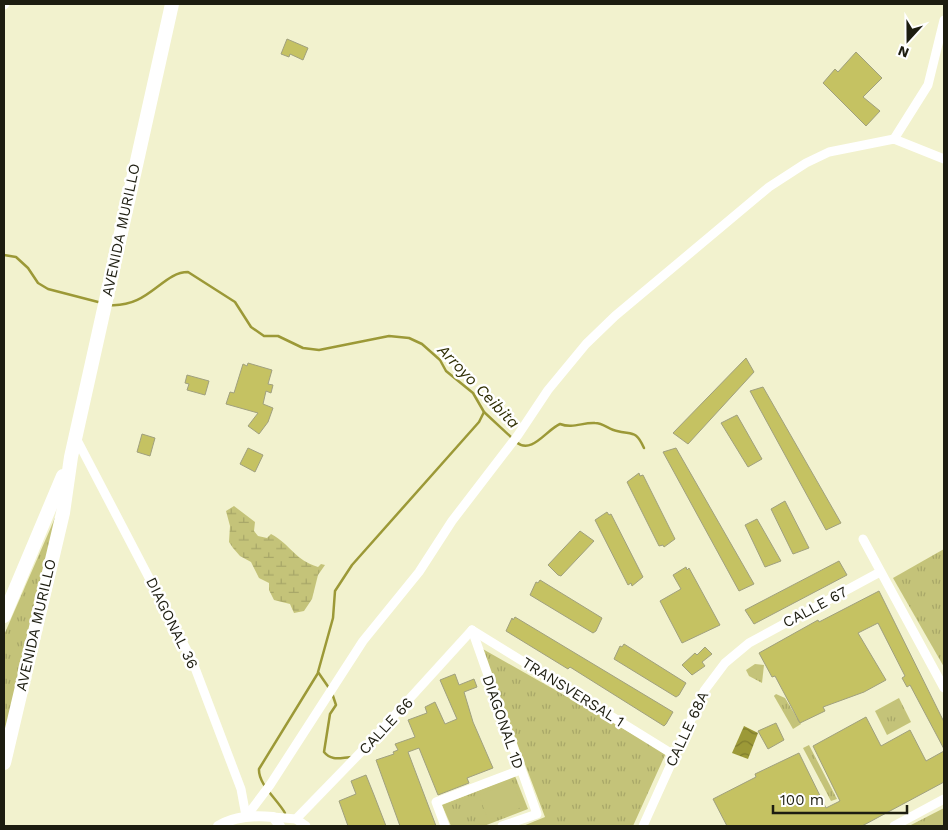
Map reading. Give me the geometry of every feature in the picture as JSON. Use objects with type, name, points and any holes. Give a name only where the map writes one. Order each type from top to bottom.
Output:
[{"type":"main road","name":"AVENIDA MURILLO","points":[[4,763],[63,513],[71,457],[172,4]]},
{"type":"main road","name":"AVENIDA MURILLO","points":[[4,616],[71,457]]},
{"type":"street","points":[[894,139],[928,85],[944,20]]},
{"type":"street","points":[[246,817],[363,641],[419,572],[452,521],[518,435],[548,390],[586,344],[615,316],[769,187],[806,162],[828,152],[894,139],[944,159]]},
{"type":"street","name":"DIAGONAL 36","points":[[76,438],[192,660],[241,789],[246,817]]},
{"type":"street","points":[[863,539],[944,688]]},
{"type":"street","name":"CALLE 67","points":[[749,643],[880,572]]},
{"type":"street","name":"TRANSVERSAL 1","points":[[472,630],[674,755]]},
{"type":"street","name":"DIAGONAL 1D","points":[[472,630],[537,814],[502,826]]},
{"type":"street","name":"CALLE 66","points":[[296,819],[391,720],[472,630]]},
{"type":"street","name":"CALLE 68A","points":[[643,826],[704,691],[725,663],[749,643]]},
{"type":"street","points":[[446,826],[436,802],[520,770]]},
{"type":"street","points":[[894,826],[944,799]]},
{"type":"street","points":[[218,826],[232,819],[246,817],[296,819],[306,826]]},
{"type":"street","points":[[273,817],[280,826]]},
{"type":"green space","points":[[234,506],[255,522],[254,531],[258,536],[267,538],[271,534],[310,564],[318,567],[321,564],[325,565],[318,575],[312,599],[304,611],[294,613],[290,604],[274,600],[269,590],[269,583],[259,578],[251,562],[240,556],[229,542],[230,526],[226,511]]},
{"type":"green space","points":[[58,511],[4,740],[4,635]]},
{"type":"green space","points":[[944,549],[944,667],[893,578]]},
{"type":"green space","points":[[481,648],[666,753],[633,826],[523,826],[545,817]]},
{"type":"green space","points":[[755,664],[764,665],[762,683],[749,676],[746,670]]},
{"type":"green space","points":[[776,694],[785,698],[801,724],[793,729],[774,696]]},
{"type":"green space","points":[[899,698],[911,722],[887,735],[875,711]]},
{"type":"green space","points":[[809,745],[837,799],[831,801],[803,748]]},
{"type":"green space","points":[[515,776],[528,809],[484,826],[451,826],[442,805]]},
{"type":"green space","points":[[513,782],[522,807],[488,820],[479,795]]},
{"type":"green space","points":[[944,808],[944,826],[909,826]]},
{"type":"green space","points":[[944,814],[944,826],[920,826]]},
{"type":"water","points":[[744,726],[758,733],[748,759],[732,753]]},
{"type":"building","points":[[287,39],[308,48],[303,60],[290,54],[289,57],[281,54]]},
{"type":"building","points":[[856,52],[882,78],[863,97],[880,111],[866,126],[823,83],[835,69],[838,72]]},
{"type":"building","points":[[746,358],[754,372],[688,444],[673,433]]},
{"type":"building","points":[[248,363],[272,370],[268,384],[273,385],[271,393],[266,391],[263,404],[273,408],[268,422],[259,434],[248,426],[258,413],[226,404],[230,392],[234,393],[243,364],[247,366]]},
{"type":"building","points":[[187,375],[209,381],[205,395],[187,390],[189,384],[185,383]]},
{"type":"building","points":[[763,387],[841,523],[826,530],[750,391]]},
{"type":"building","points":[[737,415],[762,459],[748,467],[721,423]]},
{"type":"building","points":[[142,434],[155,438],[150,456],[137,452]]},
{"type":"building","points":[[248,448],[263,455],[255,472],[240,464]]},
{"type":"building","points":[[676,448],[754,584],[739,591],[663,452]]},
{"type":"building","points":[[639,473],[640,476],[643,475],[675,539],[664,547],[663,545],[659,546],[627,482]]},
{"type":"building","points":[[785,501],[809,548],[793,554],[771,509]]},
{"type":"building","points":[[607,512],[609,515],[611,514],[643,577],[632,586],[631,583],[628,585],[595,520]]},
{"type":"building","points":[[757,519],[781,561],[765,567],[745,525]]},
{"type":"building","points":[[580,531],[594,541],[561,576],[558,575],[548,565]]},
{"type":"building","points":[[839,561],[847,575],[754,624],[745,610]]},
{"type":"building","points":[[686,567],[687,570],[689,568],[720,625],[682,643],[660,601],[681,589],[673,575]]},
{"type":"building","points":[[540,580],[602,618],[596,631],[593,633],[530,595],[536,582],[538,583]]},
{"type":"building","points":[[879,591],[944,722],[944,749],[910,685],[907,687],[902,678],[905,676],[878,623],[858,633],[886,680],[864,692],[823,707],[825,711],[800,723],[775,676],[772,677],[759,653],[818,620],[819,622]]},
{"type":"building","points":[[515,617],[673,712],[666,724],[664,726],[570,667],[568,669],[506,631],[512,618],[513,620]]},
{"type":"building","points":[[624,644],[686,683],[679,695],[676,697],[614,659],[620,646],[622,647]]},
{"type":"building","points":[[705,647],[712,654],[702,662],[705,666],[692,675],[682,665]]},
{"type":"building","points":[[455,674],[459,685],[474,679],[477,687],[464,692],[473,722],[493,768],[467,778],[469,783],[438,795],[419,748],[408,752],[436,826],[400,826],[376,760],[394,754],[393,752],[398,750],[395,744],[415,737],[408,720],[427,713],[425,707],[435,702],[445,724],[457,719],[440,680]]},
{"type":"building","points":[[866,717],[881,746],[910,730],[926,761],[944,751],[944,782],[862,826],[727,826],[713,799],[756,777],[755,774],[799,753],[826,808],[840,801],[813,746]]},
{"type":"building","points":[[776,723],[784,740],[768,749],[758,731]]},
{"type":"building","points":[[366,775],[386,826],[348,826],[339,801],[356,794],[351,781]]},
{"type":"waterway","name":"Arroyo Ceibita","points":[[4,255],[16,257],[28,268],[38,283],[48,289],[102,303]]},
{"type":"waterway","name":"Arroyo Ceibita","points":[[109,305],[135,301],[170,278],[188,272],[235,302],[251,327],[264,336],[278,336],[303,348],[319,350],[389,336],[409,338],[422,344],[440,360],[446,371],[473,393],[484,412],[512,438]]},
{"type":"waterway","points":[[329,688],[318,672],[333,618],[335,591],[352,565],[479,422],[484,412]]},
{"type":"waterway","name":"Arroyo Ceibita","points":[[516,442],[528,446],[533,444],[560,424],[574,426],[595,423],[614,430],[634,434],[639,438],[644,448]]},
{"type":"waterway","points":[[285,813],[265,786],[259,769],[318,673]]},
{"type":"waterway","points":[[332,693],[336,705],[330,714],[324,752],[334,758],[353,757]]}]
